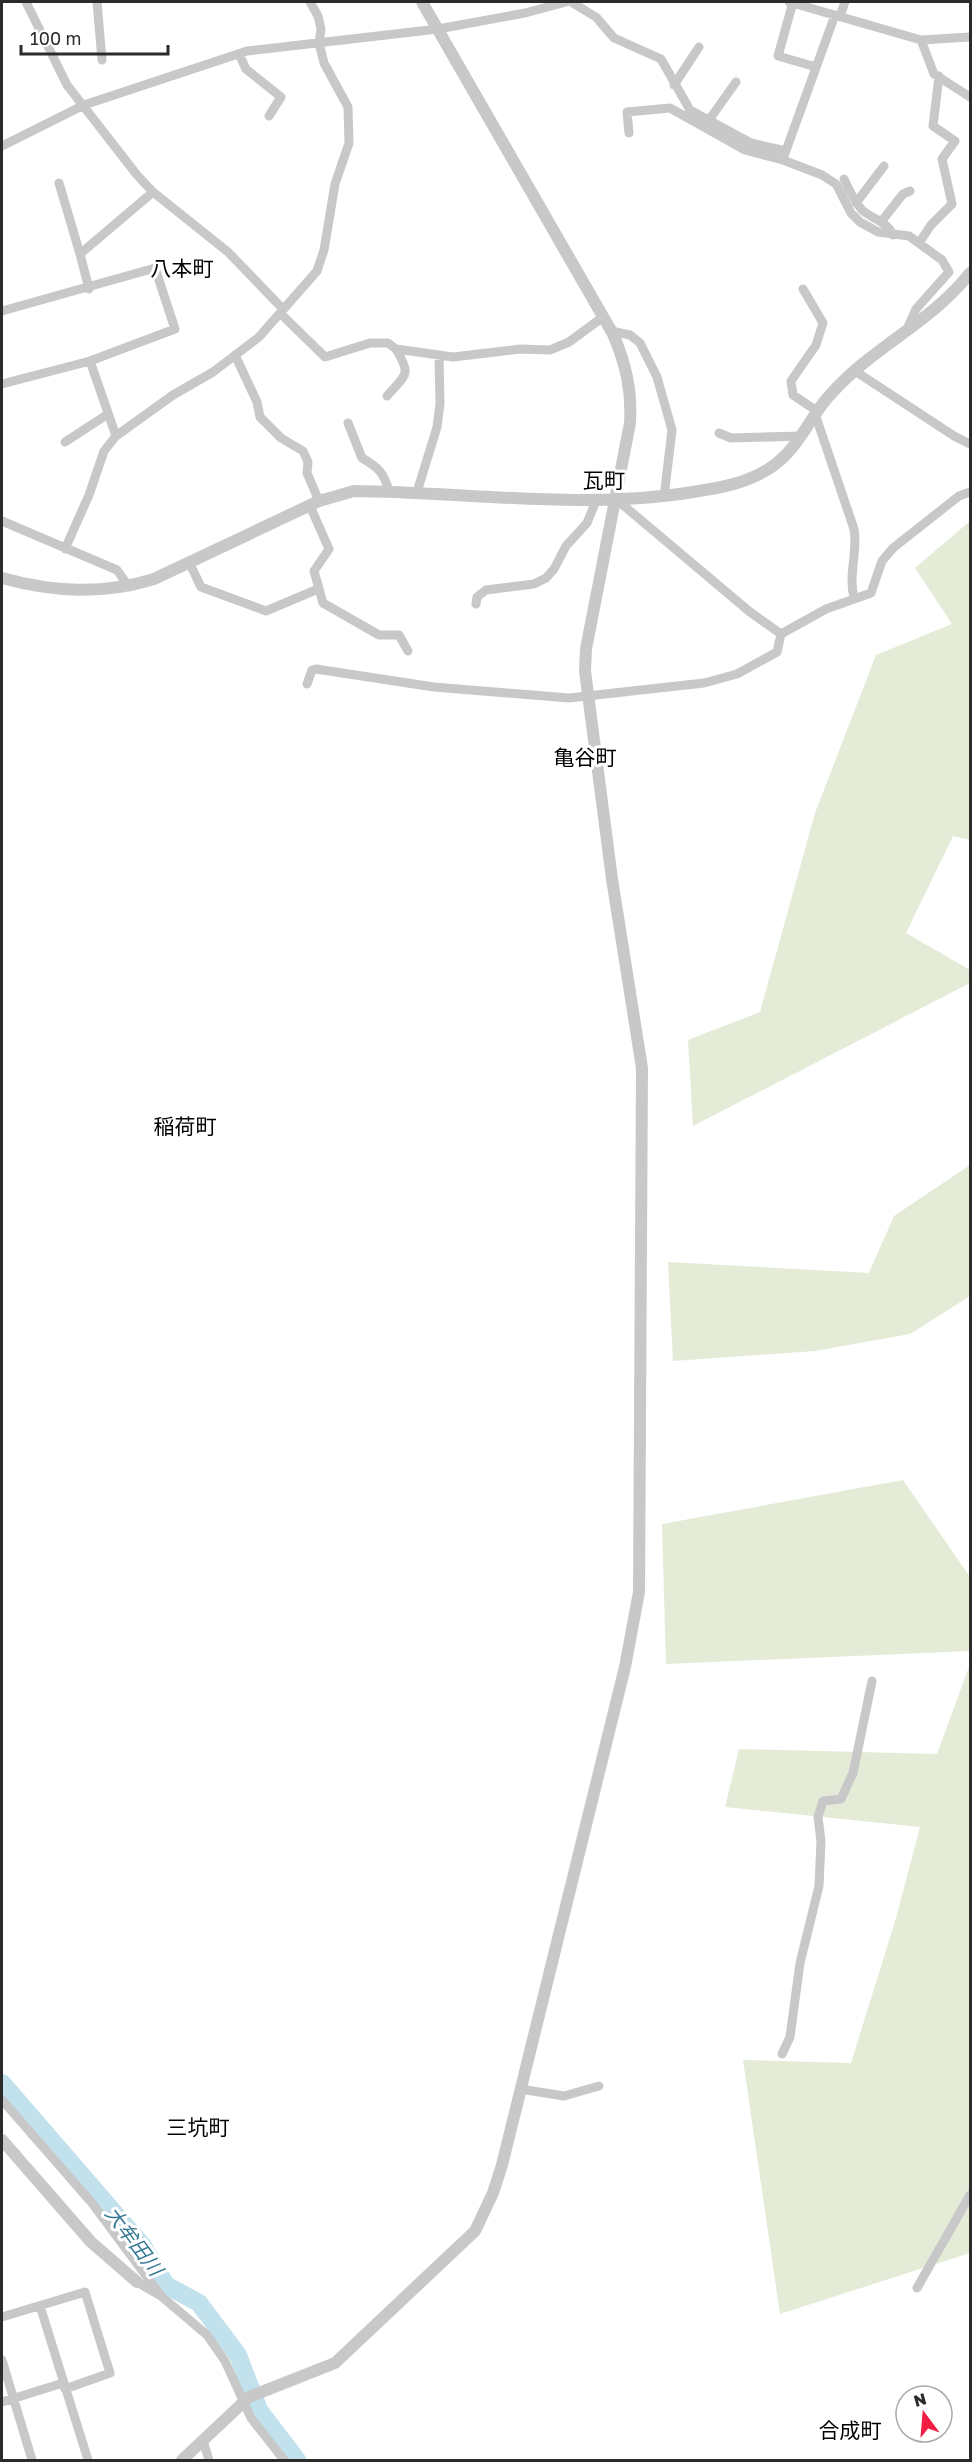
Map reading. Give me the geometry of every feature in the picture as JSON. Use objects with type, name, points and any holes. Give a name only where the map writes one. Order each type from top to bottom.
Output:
[{"type":"street","points":[[26,2],[67,85],[153,192],[228,252],[325,357],[370,343],[388,342],[396,349],[407,367],[406,374],[387,396]]},
{"type":"street","points":[[97,2],[102,60]]},
{"type":"street","points":[[65,549],[89,495],[104,452],[116,436],[259,337],[317,272],[324,250],[335,184],[349,144],[348,107],[324,63],[319,43],[321,29],[314,6],[310,2]]},
{"type":"street","points":[[183,2460],[243,2402],[265,2389],[335,2363],[475,2231],[496,2184],[625,1667],[639,1592],[642,1068],[586,697],[586,649],[617,500],[632,403],[626,367],[611,331],[422,2]]},
{"type":"street","points":[[2,146],[84,105],[239,54],[438,29],[525,13],[566,2]]},
{"type":"street","points":[[571,2],[596,17],[614,38],[661,59],[690,110],[751,143],[784,155],[822,175],[836,184],[851,213],[860,222],[878,232],[909,236],[942,260],[949,272],[916,309],[905,333]]},
{"type":"street","points":[[816,67],[778,56],[791,2],[921,40],[970,37]]},
{"type":"street","points":[[784,155],[816,67],[844,2]]},
{"type":"street","points":[[921,40],[934,74],[970,97]]},
{"type":"street","points":[[674,85],[699,47]]},
{"type":"street","points":[[239,54],[246,69],[281,98],[268,116]]},
{"type":"street","points":[[919,243],[931,225],[952,204],[942,159],[955,141],[933,126],[939,76]]},
{"type":"street","points":[[709,120],[736,82]]},
{"type":"street","points":[[629,133],[627,112],[654,107],[670,108],[745,150],[784,155]]},
{"type":"street","points":[[856,203],[884,166]]},
{"type":"street","points":[[844,180],[856,203],[890,227],[893,234]]},
{"type":"street","points":[[59,183],[89,289]]},
{"type":"street","points":[[881,222],[903,194],[910,191]]},
{"type":"street","points":[[80,254],[153,192]]},
{"type":"street","points":[[2,311],[89,289],[155,268],[175,329],[90,361],[2,384]]},
{"type":"street","points":[[2,578],[24,584],[80,591],[129,587],[189,562],[314,503],[354,491],[596,501],[664,497],[729,485],[755,477],[773,466],[802,436],[816,413],[855,371],[956,291],[970,273]]},
{"type":"street","points":[[803,289],[823,323],[816,345],[791,381],[793,395],[816,413],[854,529],[856,540],[850,582],[854,598]]},
{"type":"street","points":[[396,349],[460,357],[521,349],[550,350],[569,342],[603,318]]},
{"type":"street","points":[[611,331],[630,335],[640,344],[657,376],[672,430],[664,497]]},
{"type":"street","points":[[235,355],[258,402],[260,417],[281,438],[303,451],[308,462],[307,473],[314,503],[329,549],[314,571],[323,603],[380,635],[399,635],[408,651]]},
{"type":"street","points":[[417,492],[437,428],[440,404],[439,356]]},
{"type":"street","points":[[90,361],[116,436]]},
{"type":"street","points":[[855,371],[954,436],[970,444]]},
{"type":"street","points":[[65,442],[108,414]]},
{"type":"street","points":[[348,423],[362,458],[377,466],[383,473],[389,491]]},
{"type":"street","points":[[719,434],[731,438],[802,436]]},
{"type":"street","points":[[307,684],[312,670],[316,669],[434,687],[569,698],[704,682],[737,674],[777,652],[781,634],[826,609],[871,593],[882,561],[893,548],[959,496],[970,492]]},
{"type":"street","points":[[617,500],[750,612],[781,634]]},
{"type":"street","points":[[476,604],[477,597],[486,590],[534,584],[546,578],[554,569],[566,546],[587,523],[596,501]]},
{"type":"street","points":[[2,521],[117,570],[129,587]]},
{"type":"street","points":[[189,562],[201,587],[266,611],[318,589]]},
{"type":"street","points":[[782,2054],[790,2037],[800,1964],[819,1886],[821,1841],[818,1817],[823,1801],[841,1799],[853,1773],[872,1681]]},
{"type":"street","points":[[520,2089],[564,2096],[599,2086]]},
{"type":"street","points":[[2,2100],[92,2203],[161,2296]]},
{"type":"street","points":[[2,2139],[91,2242],[137,2282],[161,2296],[207,2335],[225,2361],[251,2418],[284,2460]]},
{"type":"street","points":[[917,2288],[970,2195]]},
{"type":"street","points":[[2,2317],[85,2292],[110,2373],[2,2402]]},
{"type":"street","points":[[40,2306],[88,2460]]},
{"type":"street","points":[[2,2360],[32,2460]]},
{"type":"street","points":[[203,2441],[209,2460]]},
{"type":"green space","points":[[970,521],[970,840],[953,836],[906,933],[970,970],[970,983],[693,1126],[688,1040],[760,1012],[815,813],[876,655],[952,624],[915,568]]},
{"type":"green space","points":[[970,1165],[970,1296],[910,1334],[815,1351],[673,1361],[668,1262],[869,1273],[894,1216]]},
{"type":"green space","points":[[903,1480],[970,1577],[970,1651],[666,1664],[662,1524]]},
{"type":"green space","points":[[970,1664],[970,2253],[780,2314],[743,2060],[851,2063],[896,1918],[920,1827],[725,1807],[739,1749],[937,1754]]},
{"type":"waterway","name":"大牟田川","points":[[2,2083],[143,2246],[166,2285],[199,2303],[238,2355],[259,2410],[297,2460]]},
{"type":"district","name":"八本町","points":[[182,269]]},
{"type":"district","name":"瓦町","points":[[604,481]]},
{"type":"district","name":"亀谷町","points":[[585,758]]},
{"type":"district","name":"稲荷町","points":[[185,1127]]},
{"type":"district","name":"三坑町","points":[[198,2128]]},
{"type":"district","name":"合成町","points":[[850,2431]]}]
